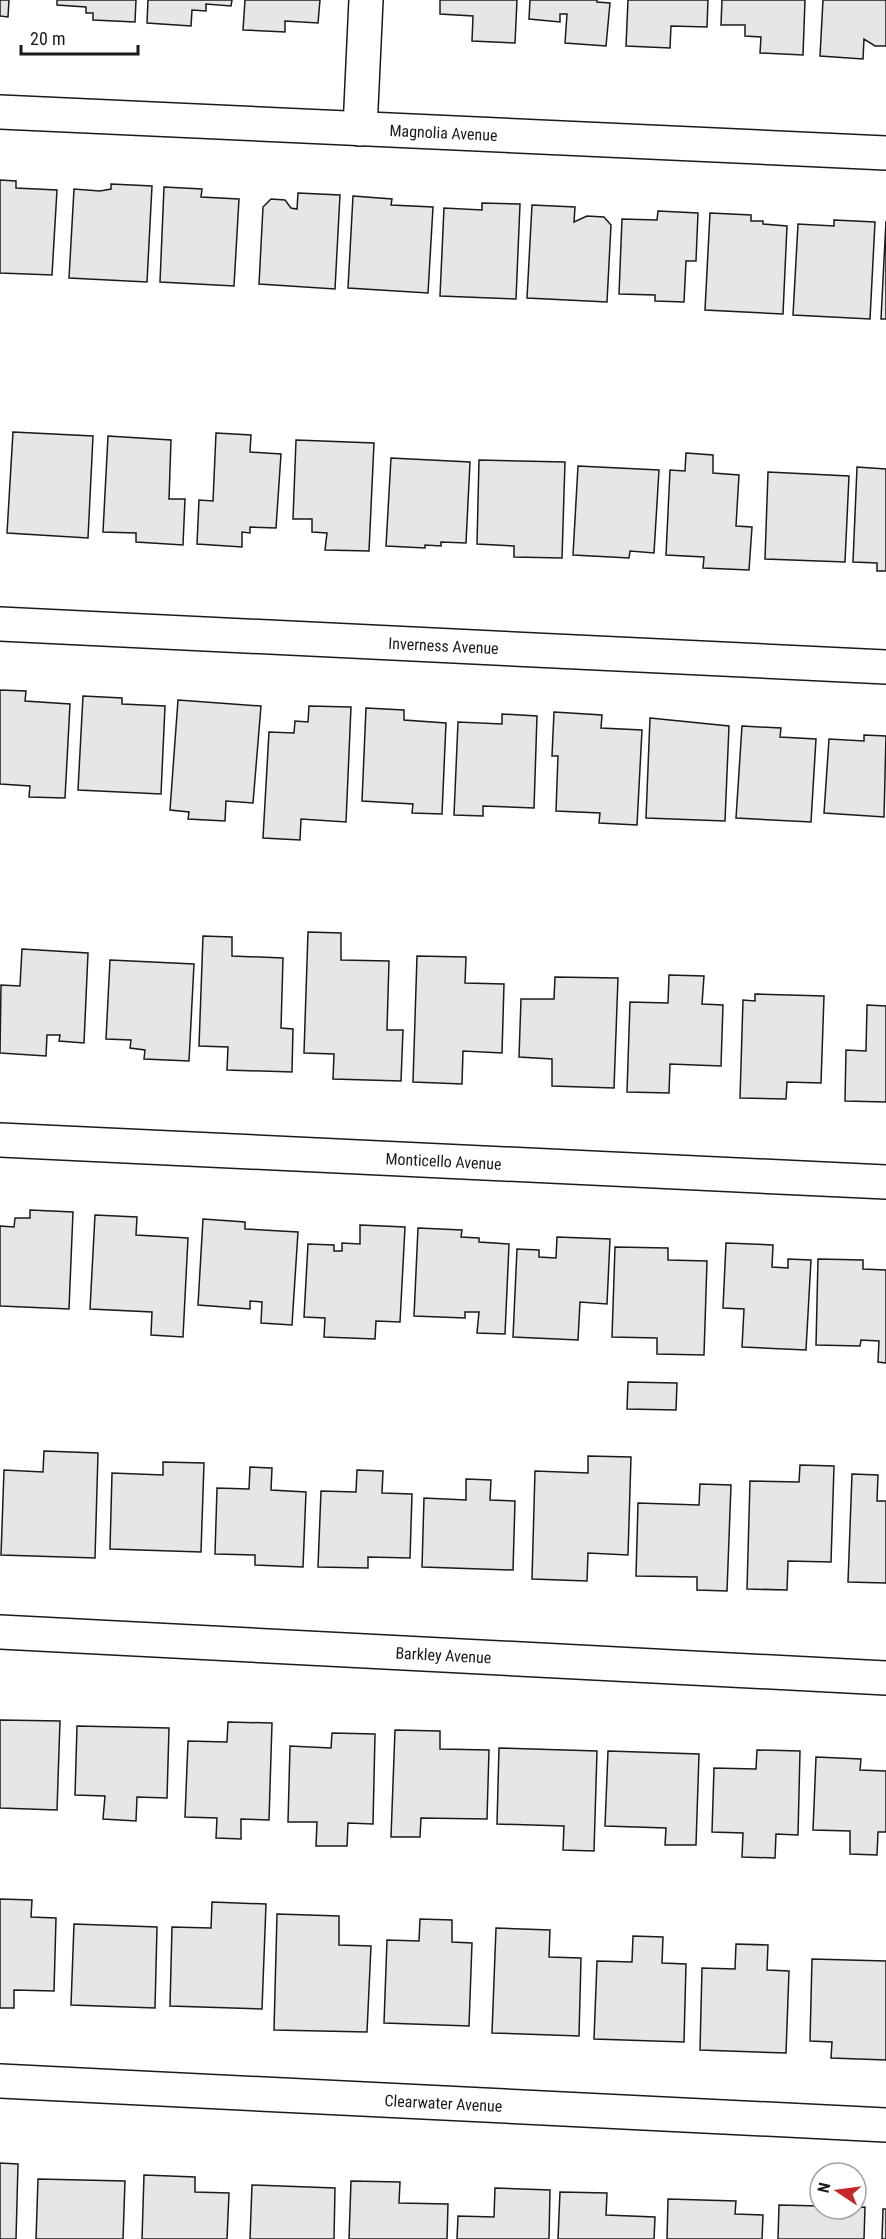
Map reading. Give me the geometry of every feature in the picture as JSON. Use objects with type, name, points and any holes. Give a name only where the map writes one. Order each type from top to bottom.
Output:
[{"type":"street","points":[[360,129],[366,0]]},
{"type":"street","name":"Magnolia Avenue","points":[[0,112],[886,153]]},
{"type":"street","name":"Inverness Avenue","points":[[0,624],[886,667]]},
{"type":"street","name":"Monticello Avenue","points":[[0,1140],[886,1182]]},
{"type":"street","name":"Barkley Avenue","points":[[0,1632],[886,1678]]},
{"type":"street","name":"Clearwater Avenue","points":[[0,2081],[886,2125]]},
{"type":"building","points":[[0,0],[9,0],[8,17],[0,16]]},
{"type":"building","points":[[57,0],[136,0],[135,22],[93,20],[93,13],[86,13],[86,7],[57,5]]},
{"type":"building","points":[[148,0],[232,0],[231,6],[206,4],[206,11],[192,10],[191,26],[147,23]]},
{"type":"building","points":[[245,0],[320,0],[318,23],[285,21],[285,32],[243,30]]},
{"type":"building","points":[[440,0],[517,0],[515,43],[472,41],[473,16],[440,14]]},
{"type":"building","points":[[530,0],[597,0],[597,2],[610,3],[606,46],[565,43],[567,14],[560,14],[560,22],[529,19]]},
{"type":"building","points":[[628,0],[708,0],[707,27],[671,26],[670,48],[626,46]]},
{"type":"building","points":[[722,0],[805,0],[803,55],[760,53],[761,37],[745,36],[745,25],[721,25]]},
{"type":"building","points":[[823,0],[886,0],[886,46],[875,46],[864,39],[863,59],[820,56]]},
{"type":"building","points":[[0,180],[16,181],[16,188],[57,190],[52,275],[0,273]]},
{"type":"building","points":[[111,184],[152,186],[147,282],[69,278],[74,189],[100,191],[111,189]]},
{"type":"building","points":[[164,187],[202,189],[201,197],[239,199],[234,286],[160,282]]},
{"type":"building","points":[[298,193],[340,195],[335,289],[259,284],[263,207],[271,199],[285,200],[291,208],[297,209]]},
{"type":"building","points":[[353,196],[392,199],[391,205],[433,207],[428,293],[348,288]]},
{"type":"building","points":[[482,203],[520,204],[516,299],[440,296],[444,208],[482,210]]},
{"type":"building","points":[[532,205],[575,207],[574,222],[587,216],[604,217],[611,225],[607,302],[527,298]]},
{"type":"building","points":[[658,211],[698,213],[696,261],[686,261],[684,302],[655,301],[655,295],[619,294],[622,219],[657,220]]},
{"type":"building","points":[[710,213],[751,215],[751,221],[787,226],[783,314],[705,310]]},
{"type":"building","points":[[834,220],[875,222],[870,319],[793,315],[798,224],[834,226]]},
{"type":"building","points":[[886,221],[886,319],[881,319]]},
{"type":"building","points":[[13,432],[93,436],[88,538],[7,533]]},
{"type":"building","points":[[216,433],[251,435],[250,452],[281,454],[276,528],[250,527],[250,533],[242,532],[242,547],[197,544],[199,500],[213,501]]},
{"type":"building","points":[[108,436],[171,440],[169,499],[185,499],[183,545],[136,542],[136,533],[103,532]]},
{"type":"building","points":[[296,440],[374,443],[369,551],[325,550],[327,533],[312,532],[312,519],[293,519]]},
{"type":"building","points":[[686,453],[713,455],[713,473],[739,475],[736,526],[752,527],[749,570],[703,568],[704,557],[666,555],[670,470],[685,471]]},
{"type":"building","points":[[391,458],[470,462],[466,543],[441,542],[441,546],[425,545],[425,548],[386,546]]},
{"type":"building","points":[[479,460],[565,462],[562,558],[514,557],[514,546],[477,544]]},
{"type":"building","points":[[578,466],[659,470],[654,553],[630,551],[629,558],[573,555]]},
{"type":"building","points":[[857,467],[886,469],[886,571],[877,571],[877,563],[853,562]]},
{"type":"building","points":[[768,472],[849,476],[845,562],[765,559]]},
{"type":"building","points":[[0,690],[26,691],[25,701],[70,704],[65,798],[29,797],[30,786],[0,784]]},
{"type":"building","points":[[83,696],[122,698],[122,704],[165,706],[161,794],[78,790]]},
{"type":"building","points":[[178,700],[261,706],[253,803],[226,801],[225,821],[188,819],[189,812],[170,810]]},
{"type":"building","points":[[309,706],[351,707],[346,822],[301,819],[300,840],[263,838],[269,732],[294,733],[295,721],[308,722]]},
{"type":"building","points":[[366,708],[404,710],[404,720],[446,723],[442,814],[412,813],[413,804],[362,801]]},
{"type":"building","points":[[554,712],[602,715],[601,728],[642,730],[637,825],[599,823],[600,813],[556,811],[558,756],[552,756]]},
{"type":"building","points":[[502,714],[537,716],[534,808],[483,806],[483,816],[454,815],[458,722],[502,724]]},
{"type":"building","points":[[650,718],[729,726],[725,821],[646,818]]},
{"type":"building","points":[[742,726],[781,728],[780,737],[816,739],[811,822],[736,818]]},
{"type":"building","points":[[864,735],[886,736],[884,817],[824,813],[829,739],[864,741]]},
{"type":"building","points":[[308,932],[341,933],[341,960],[389,961],[387,1030],[403,1030],[401,1081],[333,1079],[334,1054],[304,1053]]},
{"type":"building","points":[[203,936],[232,937],[232,956],[283,958],[281,1028],[293,1029],[292,1072],[227,1070],[228,1047],[199,1046]]},
{"type":"building","points":[[22,949],[88,953],[84,1043],[59,1041],[60,1035],[47,1035],[46,1056],[0,1053],[1,985],[20,986]]},
{"type":"building","points":[[417,956],[466,957],[465,983],[504,984],[502,1053],[463,1051],[462,1084],[413,1082]]},
{"type":"building","points":[[110,960],[194,964],[189,1061],[144,1059],[145,1050],[130,1048],[131,1040],[106,1039]]},
{"type":"building","points":[[669,975],[704,976],[702,1004],[723,1005],[721,1066],[670,1064],[669,1093],[627,1092],[630,1002],[668,1003]]},
{"type":"building","points":[[555,977],[618,978],[614,1088],[552,1086],[552,1059],[519,1057],[521,999],[554,999]]},
{"type":"building","points":[[755,994],[824,996],[821,1083],[787,1082],[786,1099],[740,1098],[743,1000],[755,1001]]},
{"type":"building","points":[[867,1005],[886,1006],[886,1102],[845,1101],[846,1050],[866,1051]]},
{"type":"building","points":[[30,1210],[73,1212],[69,1309],[0,1306],[0,1226],[14,1227],[15,1218],[30,1218]]},
{"type":"building","points":[[95,1215],[137,1217],[136,1235],[188,1238],[183,1337],[151,1335],[152,1312],[90,1309]]},
{"type":"building","points":[[203,1219],[245,1222],[245,1229],[298,1232],[292,1325],[261,1323],[262,1302],[250,1301],[250,1309],[198,1305]]},
{"type":"building","points":[[360,1225],[405,1227],[400,1322],[376,1321],[375,1339],[324,1337],[325,1318],[304,1317],[308,1244],[334,1245],[334,1251],[342,1251],[342,1243],[360,1244]]},
{"type":"building","points":[[418,1228],[462,1230],[461,1237],[479,1238],[479,1242],[509,1244],[505,1334],[477,1333],[479,1312],[465,1312],[465,1318],[414,1316]]},
{"type":"building","points":[[557,1237],[610,1239],[607,1304],[580,1302],[578,1340],[513,1337],[517,1249],[539,1250],[539,1257],[556,1258]]},
{"type":"building","points":[[726,1243],[773,1245],[772,1267],[788,1268],[788,1259],[811,1260],[806,1350],[742,1347],[744,1309],[723,1308]]},
{"type":"building","points":[[615,1247],[668,1248],[668,1260],[707,1261],[704,1355],[657,1354],[657,1338],[612,1337]]},
{"type":"building","points":[[818,1259],[863,1260],[863,1269],[886,1270],[886,1363],[878,1362],[879,1341],[861,1340],[860,1346],[816,1345]]},
{"type":"building","points":[[628,1382],[677,1383],[676,1410],[627,1409]]},
{"type":"building","points":[[44,1451],[98,1453],[95,1558],[1,1555],[4,1470],[43,1472]]},
{"type":"building","points":[[588,1456],[631,1457],[628,1555],[588,1553],[587,1581],[532,1579],[535,1471],[588,1473]]},
{"type":"building","points":[[163,1462],[204,1463],[201,1552],[110,1549],[112,1473],[163,1475]]},
{"type":"building","points":[[800,1465],[834,1466],[831,1562],[788,1561],[787,1590],[747,1589],[750,1481],[799,1482]]},
{"type":"building","points":[[250,1467],[272,1468],[271,1490],[306,1492],[303,1567],[255,1565],[255,1555],[215,1554],[217,1488],[249,1489]]},
{"type":"building","points":[[357,1470],[383,1471],[382,1493],[412,1494],[410,1558],[368,1557],[368,1568],[318,1567],[321,1491],[356,1492]]},
{"type":"building","points":[[852,1474],[878,1475],[877,1501],[886,1501],[886,1583],[848,1582]]},
{"type":"building","points":[[466,1479],[491,1480],[490,1500],[515,1501],[513,1570],[422,1567],[424,1498],[466,1500]]},
{"type":"building","points":[[700,1484],[731,1485],[727,1591],[697,1590],[697,1577],[636,1576],[638,1503],[699,1505]]},
{"type":"building","points":[[0,1720],[60,1721],[57,1810],[0,1808]]},
{"type":"building","points":[[228,1722],[272,1723],[269,1820],[241,1819],[241,1839],[216,1838],[217,1818],[185,1817],[188,1741],[227,1742]]},
{"type":"building","points":[[77,1726],[169,1728],[167,1798],[137,1797],[136,1821],[103,1819],[105,1796],[75,1795]]},
{"type":"building","points":[[395,1730],[440,1731],[440,1749],[489,1750],[487,1819],[421,1818],[420,1837],[391,1837]]},
{"type":"building","points":[[332,1733],[375,1734],[373,1824],[348,1823],[347,1846],[316,1846],[317,1822],[288,1822],[290,1746],[331,1748]]},
{"type":"building","points":[[499,1748],[597,1751],[594,1851],[563,1850],[564,1826],[497,1824]]},
{"type":"building","points":[[757,1750],[800,1751],[798,1835],[776,1834],[775,1858],[742,1857],[743,1833],[712,1832],[714,1768],[756,1769]]},
{"type":"building","points":[[608,1751],[699,1754],[696,1845],[665,1845],[666,1828],[605,1826]]},
{"type":"building","points":[[816,1757],[861,1759],[860,1770],[886,1771],[886,1832],[878,1832],[877,1855],[850,1854],[850,1831],[813,1830]]},
{"type":"building","points":[[0,1899],[32,1900],[31,1917],[56,1918],[54,1991],[14,1990],[14,2008],[0,2008]]},
{"type":"building","points":[[212,1902],[266,1904],[262,2009],[170,2006],[172,1927],[211,1928]]},
{"type":"building","points":[[277,1914],[339,1916],[339,1945],[371,1946],[367,2032],[274,2030]]},
{"type":"building","points":[[420,1919],[452,1920],[452,1942],[472,1943],[469,2026],[384,2023],[387,1940],[419,1941]]},
{"type":"building","points":[[74,1924],[157,1927],[155,2008],[71,2005]]},
{"type":"building","points":[[496,1928],[550,1930],[549,1957],[581,1958],[579,2036],[492,2033]]},
{"type":"building","points":[[633,1936],[663,1937],[662,1963],[686,1964],[684,2042],[594,2039],[597,1961],[632,1962]]},
{"type":"building","points":[[736,1944],[768,1945],[767,1970],[789,1971],[786,2053],[700,2050],[702,1968],[735,1969]]},
{"type":"building","points":[[812,1959],[886,1961],[886,2060],[831,2058],[832,2042],[810,2041]]},
{"type":"building","points":[[0,2163],[18,2164],[16,2239],[0,2239]]},
{"type":"building","points":[[144,2175],[195,2177],[195,2192],[229,2193],[227,2239],[142,2239]]},
{"type":"building","points":[[38,2179],[125,2181],[123,2239],[36,2239]]},
{"type":"building","points":[[351,2181],[400,2182],[399,2203],[448,2204],[447,2239],[349,2239]]},
{"type":"building","points":[[252,2185],[335,2188],[334,2239],[250,2239]]},
{"type":"building","points":[[495,2188],[550,2190],[549,2239],[457,2239],[458,2216],[494,2217]]},
{"type":"building","points":[[560,2192],[607,2193],[606,2215],[655,2217],[654,2239],[558,2239]]},
{"type":"building","points":[[668,2199],[736,2201],[735,2214],[763,2215],[762,2239],[667,2239]]},
{"type":"building","points":[[779,2205],[808,2206],[808,2221],[865,2221],[864,2239],[778,2239]]},
{"type":"building","points":[[883,2209],[886,2209],[886,2239],[882,2239]]}]
